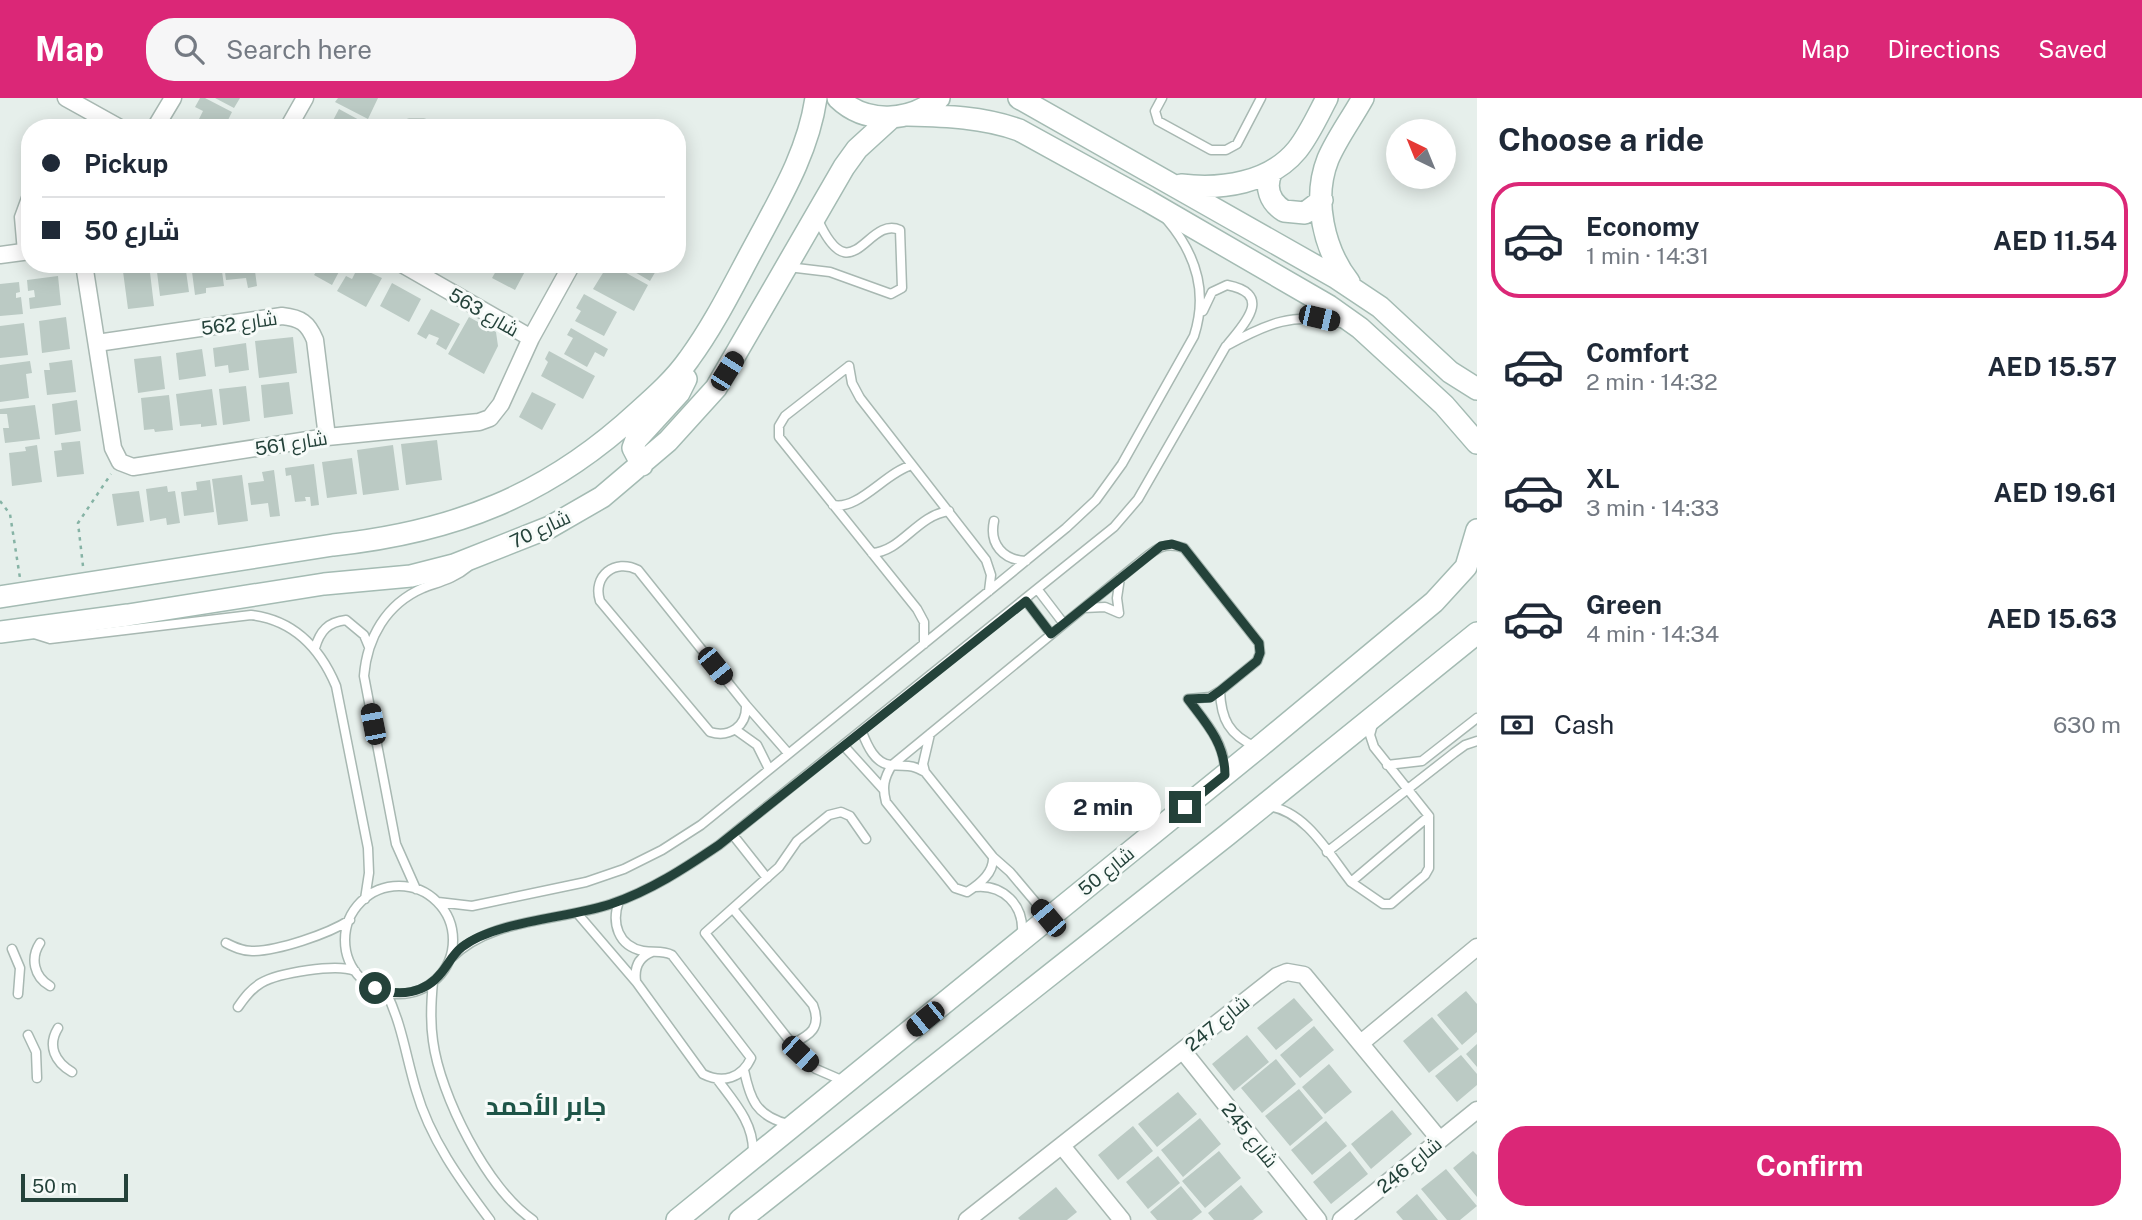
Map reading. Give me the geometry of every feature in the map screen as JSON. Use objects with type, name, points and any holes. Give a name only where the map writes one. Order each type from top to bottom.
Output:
[{"type":"main road","name":"شارع 70","points":[[0,597],[380,540],[423,531],[488,510],[568,468],[608,440],[664,389],[689,359],[750,256],[805,149],[816,98]]},
{"type":"main road","points":[[838,98],[857,111],[874,117],[955,116],[1000,123],[1019,130],[1329,306],[1360,328],[1444,405],[1477,443]]},
{"type":"main road","name":"شارع 70","points":[[9,631],[324,584],[411,576],[482,555],[551,527],[602,497],[642,466],[690,420],[716,388],[857,149],[899,117],[928,107],[939,98]]},
{"type":"main road","points":[[1019,98],[1355,289],[1380,307],[1450,372],[1477,389]]},
{"type":"main road","points":[[1176,185],[1225,185],[1272,171],[1298,149],[1328,98]]},
{"type":"main road","points":[[1355,289],[1332,254],[1324,228],[1322,200],[1328,159],[1363,98]]},
{"type":"main road","points":[[1272,171],[1268,184],[1270,197],[1278,208],[1305,213],[1322,200]]},
{"type":"main road","points":[[642,466],[634,453],[634,444],[679,393],[685,383],[689,359]]},
{"type":"main road","name":"شارع 50","points":[[677,1220],[1258,748],[1452,585],[1466,567],[1477,530]]},
{"type":"main road","points":[[740,1220],[1477,633]]},
{"type":"street","points":[[66,98],[104,119]]},
{"type":"street","points":[[160,119],[173,98]]},
{"type":"street","points":[[293,119],[305,98]]},
{"type":"street","points":[[0,255],[21,252]]},
{"type":"street","points":[[85,273],[113,447],[120,462]]},
{"type":"street","name":"شارع 563","points":[[418,273],[531,338]]},
{"type":"street","name":"شارع 561","points":[[120,462],[133,467],[327,437],[479,422],[490,418],[501,404],[531,338],[567,273]]},
{"type":"street","name":"شارع 562","points":[[97,343],[282,316],[303,321],[310,326],[316,340],[327,437]]},
{"type":"street","points":[[1361,1042],[1477,947]]},
{"type":"street","name":"شارع 247","points":[[967,1220],[1276,975],[1287,972],[1304,975],[1440,1140]]},
{"type":"street","name":"شارع 245","points":[[1183,1051],[1318,1220]]},
{"type":"street","name":"شارع 246","points":[[1341,1220],[1477,1110]]},
{"type":"street","points":[[1062,1146],[1122,1220]]},
{"type":"lane","points":[[1162,98],[1155,111],[1158,121],[1211,150],[1219,150],[1237,144],[1261,98]]},
{"type":"lane","points":[[1148,201],[1177,232],[1188,250],[1200,293],[1200,317]]},
{"type":"lane","points":[[788,267],[830,272],[891,294],[902,288],[900,230],[886,228],[854,252],[845,252],[835,248],[827,239],[816,215]]},
{"type":"lane","points":[[365,899],[389,887],[416,889],[438,902],[471,906],[552,891],[624,869],[662,850],[701,825],[1026,561],[1096,500],[1122,464],[1194,336],[1207,300],[1218,287],[1227,285],[1243,290],[1250,298],[1252,311],[1249,319],[1226,346],[1138,499],[1114,527],[1026,601],[733,835],[668,878],[619,901],[489,934],[463,946],[450,959]]},
{"type":"lane","points":[[1226,346],[1250,332],[1282,320],[1319,318],[1360,328]]},
{"type":"lane","points":[[924,644],[925,629],[921,615],[779,437],[779,426],[785,416],[849,366],[852,383],[860,398],[986,560],[991,575],[989,591]]},
{"type":"lane","points":[[833,505],[853,503],[891,474],[912,465]]},
{"type":"lane","points":[[872,553],[885,551],[931,516],[948,511]]},
{"type":"lane","points":[[994,521],[993,538],[1002,553],[1009,558],[1026,561]]},
{"type":"lane","points":[[993,857],[991,871],[975,887],[962,892],[955,888],[886,802],[884,777],[892,765],[1161,546],[1172,544],[1184,548],[1259,643],[1257,661],[1220,691],[1210,698],[1188,699],[1216,737],[1223,753],[1225,775]]},
{"type":"lane","points":[[416,889],[396,844],[364,676],[369,647],[377,628],[389,612],[406,597],[423,588],[457,577],[482,555]]},
{"type":"lane","points":[[746,705],[744,718],[736,730],[723,734],[710,732],[600,601],[598,588],[602,576],[618,566],[625,565],[638,570],[788,754]]},
{"type":"lane","points":[[1084,607],[1105,607],[1119,613],[1117,597],[1120,578]]},
{"type":"lane","points":[[1038,590],[1063,624]]},
{"type":"lane","points":[[1026,601],[1051,634]]},
{"type":"lane","points":[[9,631],[50,639],[251,615],[270,617],[289,627],[315,648],[336,687],[368,848],[369,873],[365,899],[350,920],[346,941],[350,962],[367,984],[386,992],[411,993],[433,982],[446,967],[450,959],[452,929],[438,902]]},
{"type":"lane","points":[[315,648],[324,629],[334,621],[346,620],[364,635],[369,647]]},
{"type":"lane","points":[[1220,691],[1221,710],[1231,730],[1258,748]]},
{"type":"lane","points":[[1263,806],[1291,813],[1304,823],[1352,882],[1383,904],[1394,902],[1427,872],[1429,816],[1374,747],[1370,735],[1378,712]]},
{"type":"lane","points":[[1387,765],[1422,761],[1477,718]]},
{"type":"lane","points":[[736,730],[757,746],[769,769]]},
{"type":"lane","points":[[862,732],[876,757],[883,763],[911,765],[925,772]]},
{"type":"lane","points":[[930,734],[923,764],[925,772],[993,857],[1010,872],[1048,918]]},
{"type":"lane","points":[[1327,852],[1465,745],[1477,741]]},
{"type":"lane","points":[[844,746],[883,789]]},
{"type":"lane","points":[[847,1082],[817,1069],[792,1044],[706,936],[707,932],[779,867],[797,841],[830,814],[841,812],[850,816],[866,839]]},
{"type":"lane","points":[[1352,882],[1429,816]]},
{"type":"lane","points":[[733,835],[767,878]]},
{"type":"lane","points":[[975,887],[992,888],[1009,896],[1017,907],[1023,924],[1022,940]]},
{"type":"lane","points":[[577,913],[637,983],[703,1074],[717,1079],[732,1077],[744,1070],[751,1058],[672,955],[640,950],[622,939],[615,917],[619,901]]},
{"type":"lane","points":[[733,909],[813,1005],[817,1025],[810,1033],[792,1044]]},
{"type":"lane","points":[[226,943],[243,950],[263,950],[322,935],[350,920]]},
{"type":"lane","points":[[40,943],[34,960],[36,973],[50,986]]},
{"type":"lane","points":[[12,949],[20,968],[18,994]]},
{"type":"lane","points":[[637,983],[637,965],[644,956],[655,951]]},
{"type":"lane","points":[[238,1007],[251,990],[269,979],[335,967],[355,971]]},
{"type":"lane","points":[[433,982],[430,1012],[433,1043],[441,1074],[459,1121],[486,1168],[514,1203],[533,1220]]},
{"type":"lane","points":[[386,992],[401,1026],[416,1091],[433,1134],[455,1173],[490,1220]]},
{"type":"lane","points":[[58,1028],[52,1047],[56,1059],[72,1072]]},
{"type":"lane","points":[[28,1035],[36,1052],[37,1078]]},
{"type":"lane","points":[[744,1070],[749,1093],[758,1109],[771,1119],[794,1125]]},
{"type":"lane","points":[[717,1079],[743,1115],[751,1134],[753,1158]]},
{"type":"path","points":[[85,583],[78,523],[120,462]]},
{"type":"path","points":[[0,501],[10,514],[22,594]]},
{"type":"building","points":[[200,98],[205,98],[232,112],[228,119],[199,119],[203,111],[195,107]]},
{"type":"building","points":[[215,98],[240,98],[234,108]]},
{"type":"building","points":[[338,98],[378,98],[368,119],[335,102]]},
{"type":"building","points":[[339,109],[357,119],[334,119]]},
{"type":"building","points":[[123,273],[150,273],[154,306],[128,309]]},
{"type":"building","points":[[157,273],[186,273],[189,292],[160,296]]},
{"type":"building","points":[[192,273],[222,273],[224,286],[206,288],[206,293],[195,295]]},
{"type":"building","points":[[225,273],[255,273],[257,286],[248,288],[246,278],[226,280]]},
{"type":"building","points":[[315,273],[338,273],[332,285],[314,275]]},
{"type":"building","points":[[355,273],[371,273],[382,278],[366,307],[337,291],[346,276],[352,279]]},
{"type":"building","points":[[495,273],[524,273],[515,290],[492,278]]},
{"type":"building","points":[[603,273],[626,273],[648,285],[634,311],[593,289]]},
{"type":"building","points":[[636,273],[655,273],[650,281]]},
{"type":"building","points":[[58,276],[61,305],[30,309],[29,298],[35,297],[34,290],[28,291],[27,280]]},
{"type":"building","points":[[19,282],[20,292],[16,293],[16,298],[21,297],[23,314],[0,316],[0,284]]},
{"type":"building","points":[[392,283],[421,299],[409,322],[380,306]]},
{"type":"building","points":[[584,294],[617,312],[604,336],[575,321],[581,311],[576,308]]},
{"type":"building","points":[[431,309],[460,324],[446,350],[436,344],[439,338],[429,334],[426,339],[417,334]]},
{"type":"building","points":[[66,317],[70,349],[42,353],[39,321]]},
{"type":"building","points":[[469,317],[496,332],[498,346],[484,374],[448,354]]},
{"type":"building","points":[[24,323],[28,355],[0,358],[0,326]]},
{"type":"building","points":[[571,328],[608,349],[604,357],[595,352],[587,367],[564,354],[573,338],[567,335]]},
{"type":"building","points":[[293,337],[297,373],[259,378],[255,341]]},
{"type":"building","points":[[246,343],[249,370],[229,373],[228,365],[215,367],[213,348]]},
{"type":"building","points":[[202,349],[206,376],[179,380],[176,353]]},
{"type":"building","points":[[549,351],[595,376],[583,399],[541,376],[548,362],[545,359]]},
{"type":"building","points":[[161,356],[165,389],[138,393],[134,359]]},
{"type":"building","points":[[72,360],[76,392],[47,395],[44,370],[50,370],[49,363]]},
{"type":"building","points":[[30,361],[32,373],[26,374],[29,398],[0,402],[0,365]]},
{"type":"building","points":[[289,382],[293,414],[264,418],[261,385]]},
{"type":"building","points":[[246,386],[250,421],[223,425],[219,389]]},
{"type":"building","points":[[212,389],[217,425],[180,426],[176,394]]},
{"type":"building","points":[[532,392],[556,404],[542,430],[519,417]]},
{"type":"building","points":[[169,395],[173,430],[144,430],[141,398]]},
{"type":"building","points":[[77,400],[81,431],[55,435],[52,404]]},
{"type":"building","points":[[35,405],[40,439],[5,443],[3,428],[9,428],[7,414],[0,414],[0,409]]},
{"type":"building","points":[[437,440],[442,480],[406,485],[401,444]]},
{"type":"building","points":[[80,441],[84,474],[57,477],[54,451],[62,450],[61,443]]},
{"type":"building","points":[[37,445],[42,482],[12,486],[9,453],[26,451],[25,447]]},
{"type":"building","points":[[393,445],[399,490],[363,495],[357,450]]},
{"type":"building","points":[[352,458],[357,494],[327,498],[322,462]]},
{"type":"building","points":[[314,464],[319,505],[311,506],[310,497],[305,497],[306,501],[295,502],[291,475],[286,476],[285,468]]},
{"type":"building","points":[[274,470],[280,516],[270,517],[268,503],[251,505],[248,483],[264,481],[262,472]]},
{"type":"building","points":[[242,475],[248,521],[218,525],[212,479]]},
{"type":"building","points":[[210,480],[214,512],[184,516],[181,492],[197,490],[196,482]]},
{"type":"building","points":[[167,486],[168,492],[175,491],[180,523],[167,525],[166,518],[150,521],[146,489]]},
{"type":"building","points":[[139,491],[144,522],[117,526],[112,494]]},
{"type":"building","points":[[1466,991],[1477,1004],[1477,1032],[1462,1045],[1437,1015]]},
{"type":"building","points":[[1294,998],[1313,1020],[1276,1050],[1257,1028]]},
{"type":"building","points":[[1432,1017],[1459,1049],[1429,1073],[1403,1041]]},
{"type":"building","points":[[1314,1026],[1334,1050],[1300,1078],[1280,1055]]},
{"type":"building","points":[[1247,1035],[1269,1062],[1234,1091],[1212,1064]]},
{"type":"building","points":[[1477,1044],[1477,1067],[1466,1054]]},
{"type":"building","points":[[1461,1055],[1477,1074],[1477,1085],[1457,1102],[1435,1076]]},
{"type":"building","points":[[1276,1059],[1296,1084],[1262,1113],[1241,1088]]},
{"type":"building","points":[[1329,1064],[1352,1092],[1325,1114],[1302,1087]]},
{"type":"building","points":[[1299,1089],[1323,1118],[1290,1146],[1265,1116]]},
{"type":"building","points":[[1178,1092],[1197,1114],[1157,1147],[1138,1124]]},
{"type":"building","points":[[1392,1110],[1412,1134],[1371,1169],[1351,1144]]},
{"type":"building","points":[[1200,1118],[1221,1144],[1183,1177],[1161,1150]]},
{"type":"building","points":[[1326,1121],[1347,1146],[1312,1175],[1291,1150]]},
{"type":"building","points":[[1133,1126],[1153,1151],[1118,1180],[1098,1155]]},
{"type":"building","points":[[1219,1151],[1241,1178],[1205,1208],[1182,1181]]},
{"type":"building","points":[[1350,1151],[1368,1174],[1331,1204],[1313,1182]]},
{"type":"building","points":[[1473,1151],[1477,1155],[1477,1197],[1453,1168]]},
{"type":"building","points":[[1158,1156],[1180,1183],[1148,1209],[1126,1182]]},
{"type":"building","points":[[1446,1169],[1477,1206],[1460,1220],[1447,1220],[1421,1189]]},
{"type":"building","points":[[1241,1185],[1263,1212],[1253,1220],[1214,1220],[1208,1213]]},
{"type":"building","points":[[1181,1186],[1202,1212],[1192,1220],[1157,1220],[1150,1212]]},
{"type":"building","points":[[1056,1187],[1077,1212],[1067,1220],[1018,1218]]},
{"type":"building","points":[[1417,1194],[1438,1220],[1403,1220],[1396,1212]]},
{"type":"district","name":"جابر الأحمد","points":[[546,1106]]},
{"type":"route","points":[[375,988],[398,994],[422,989],[440,975],[450,959],[463,946],[489,934],[610,905],[668,878],[719,845],[1026,601],[1051,634],[1161,546],[1172,544],[1184,548],[1259,643],[1260,653],[1257,661],[1210,698],[1188,699],[1220,745],[1225,775],[1185,807]]}]
